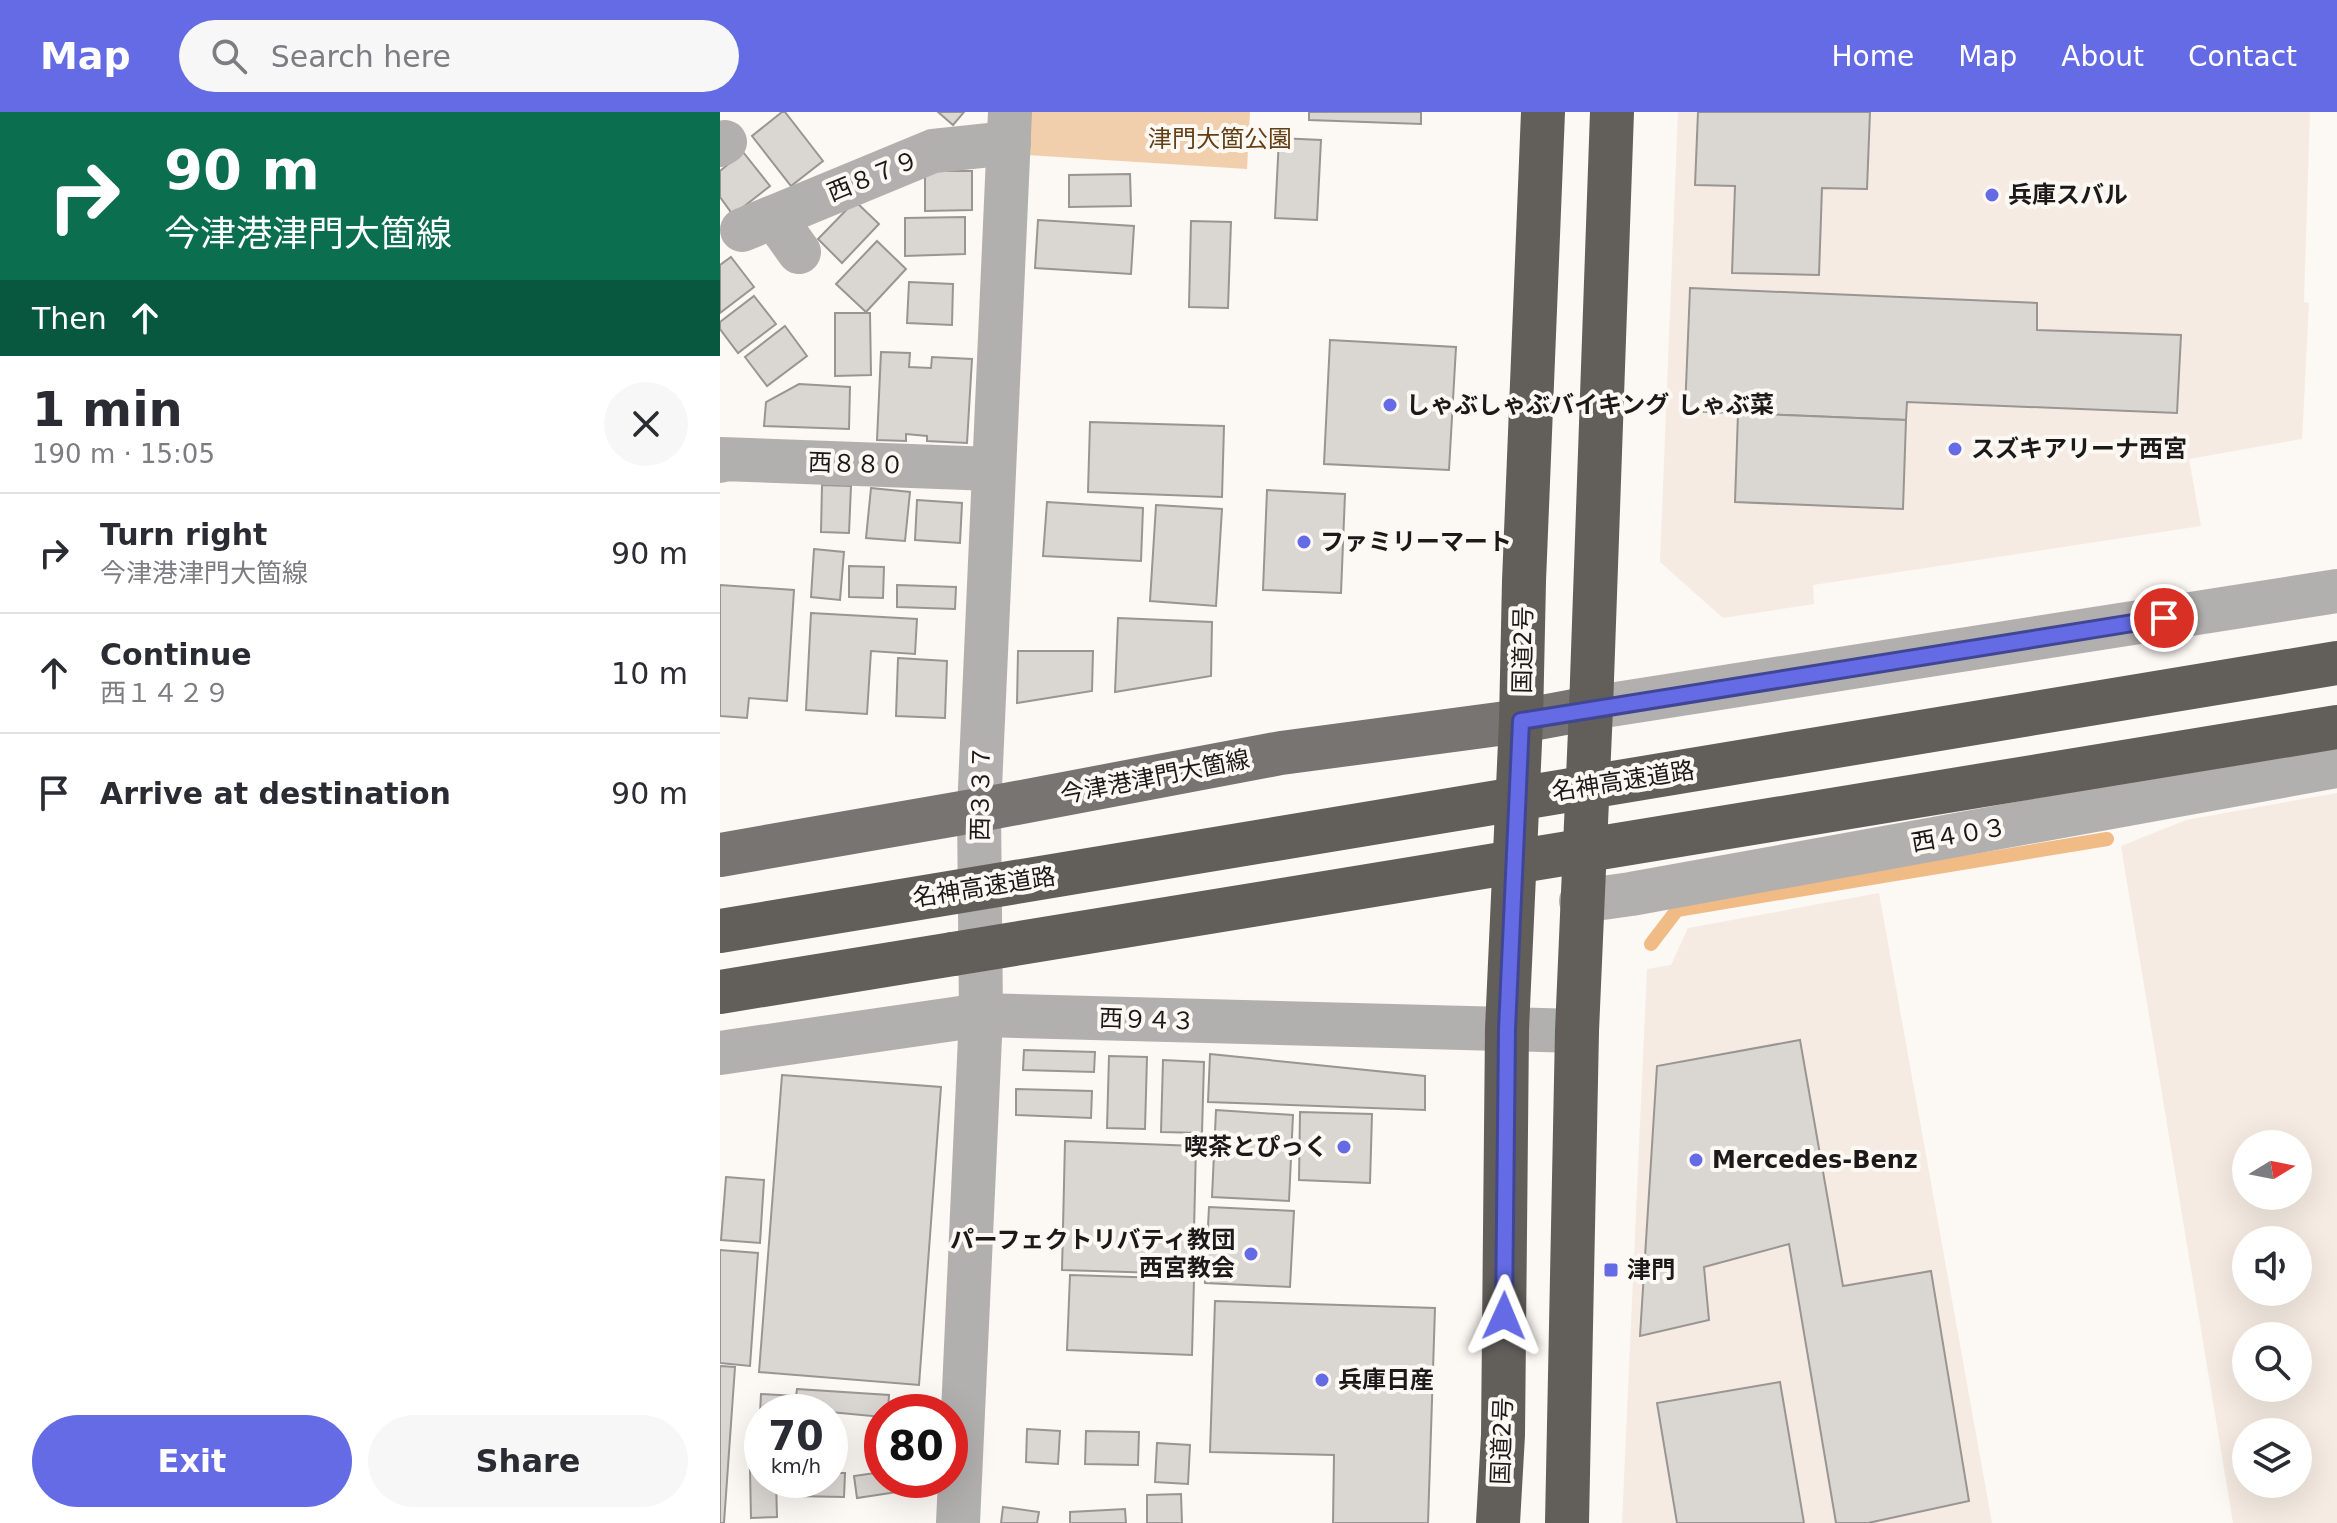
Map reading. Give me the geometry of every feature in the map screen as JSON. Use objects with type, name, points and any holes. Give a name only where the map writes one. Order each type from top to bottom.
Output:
[{"type":"highway","name":"国道2号","points":[[1498,1523],[1503,1435],[1507,1029],[1543,112]]},
{"type":"highway","points":[[1567,1523],[1581,901],[1591,708],[1612,112]]},
{"type":"highway","name":"名神高速道路","points":[[720,931],[2337,663]]},
{"type":"highway","points":[[720,992],[2337,727]]},
{"type":"main road","name":"今津港津門大箇線","points":[[720,855],[1281,753],[1521,721],[1591,708]]},
{"type":"street","name":"西８７９","points":[[799,252],[758,223],[933,151],[1010,128]]},
{"type":"street","name":"西３３７","points":[[958,1523],[981,1015],[979,810],[1010,128]]},
{"type":"street","name":"西８８０","points":[[720,461],[737,459],[993,469]]},
{"type":"street","points":[[1591,708],[2337,591]]},
{"type":"street","name":"西４０３","points":[[1581,901],[1662,889],[2337,766]]},
{"type":"street","name":"西９４３","points":[[720,1053],[981,1015],[1577,1031]]},
{"type":"shaded area","points":[[1678,112],[2310,112],[2304,302],[2309,303],[2302,439],[2189,459],[2201,526],[1813,585],[1814,604],[1723,618],[1660,562]]},
{"type":"shaded area","points":[[2337,793],[2337,1523],[2233,1523],[2121,846],[2186,820]]},
{"type":"shaded area","points":[[1879,893],[1992,1523],[1622,1523],[1647,969],[1671,965],[1688,928]]},
{"type":"green space","name":"津門大箇公園","points":[[1029,112],[1250,112],[1247,169],[1027,155]]},
{"type":"building","points":[[782,112],[823,161],[791,186],[752,136]]},
{"type":"building","points":[[938,112],[964,112],[953,125]]},
{"type":"building","points":[[1309,112],[1421,112],[1421,124],[1309,120]]},
{"type":"building","points":[[1698,112],[1870,112],[1867,189],[1822,188],[1819,275],[1732,273],[1735,186],[1695,185]]},
{"type":"building","points":[[1279,138],[1321,140],[1317,220],[1275,218]]},
{"type":"building","points":[[743,152],[770,186],[733,215],[720,197],[720,171]]},
{"type":"building","points":[[925,171],[972,171],[972,210],[925,211]]},
{"type":"building","points":[[1130,174],[1131,206],[1069,207],[1069,175]]},
{"type":"building","points":[[855,201],[879,224],[842,263],[818,239]]},
{"type":"building","points":[[965,217],[965,254],[905,256],[905,218]]},
{"type":"building","points":[[1038,220],[1134,226],[1131,274],[1035,268]]},
{"type":"building","points":[[1191,221],[1231,222],[1228,308],[1189,307]]},
{"type":"building","points":[[877,241],[906,269],[866,312],[836,284]]},
{"type":"building","points":[[731,257],[754,287],[720,313],[720,265]]},
{"type":"building","points":[[909,282],[953,284],[952,325],[907,323]]},
{"type":"building","points":[[1690,288],[2037,303],[2037,330],[2181,335],[2177,413],[1907,402],[1906,420],[1685,411]]},
{"type":"building","points":[[754,296],[776,324],[738,353],[720,329],[720,322]]},
{"type":"building","points":[[835,313],[870,313],[871,375],[835,376]]},
{"type":"building","points":[[785,326],[807,356],[767,386],[745,357]]},
{"type":"building","name":"しゃぶしゃぶバイキング しゃぶ菜","points":[[1330,340],[1456,347],[1449,470],[1324,464]]},
{"type":"building","points":[[881,352],[910,353],[909,367],[931,368],[932,357],[972,359],[967,443],[927,441],[927,436],[906,434],[906,441],[877,440]]},
{"type":"building","points":[[799,384],[850,387],[849,429],[764,426],[766,402]]},
{"type":"building","points":[[1738,413],[1906,420],[1903,509],[1735,502]]},
{"type":"building","points":[[1090,422],[1224,426],[1222,497],[1088,492]]},
{"type":"building","points":[[822,485],[851,486],[849,533],[821,532]]},
{"type":"building","points":[[871,488],[910,492],[905,541],[866,538]]},
{"type":"building","name":"ファミリーマート","points":[[1267,490],[1345,494],[1341,593],[1263,590]]},
{"type":"building","points":[[917,500],[962,503],[960,543],[915,540]]},
{"type":"building","points":[[1047,502],[1143,508],[1141,561],[1043,556]]},
{"type":"building","points":[[1156,505],[1222,509],[1216,606],[1150,601]]},
{"type":"building","points":[[814,549],[844,552],[840,600],[811,597]]},
{"type":"building","points":[[849,566],[884,567],[883,598],[849,597]]},
{"type":"building","points":[[720,585],[794,590],[787,701],[749,698],[747,718],[720,716]]},
{"type":"building","points":[[897,585],[956,587],[955,609],[897,607]]},
{"type":"building","points":[[811,613],[917,619],[915,654],[871,651],[867,714],[806,710]]},
{"type":"building","points":[[1118,618],[1212,622],[1211,676],[1115,692]]},
{"type":"building","points":[[1018,651],[1093,651],[1092,691],[1017,703]]},
{"type":"building","points":[[898,658],[947,661],[945,718],[896,716]]},
{"type":"building","points":[[1800,1040],[1843,1286],[1931,1271],[1969,1501],[1868,1523],[1836,1523],[1789,1244],[1704,1267],[1709,1320],[1640,1336],[1657,1066]]},
{"type":"building","points":[[1024,1050],[1095,1052],[1094,1072],[1023,1070]]},
{"type":"building","points":[[1210,1054],[1425,1076],[1425,1110],[1208,1102]]},
{"type":"building","points":[[1109,1056],[1147,1057],[1145,1129],[1107,1128]]},
{"type":"building","points":[[1163,1060],[1204,1062],[1202,1133],[1161,1132]]},
{"type":"building","points":[[782,1075],[941,1087],[919,1385],[759,1372]]},
{"type":"building","points":[[1016,1089],[1092,1091],[1091,1118],[1016,1115]]},
{"type":"building","points":[[1216,1110],[1293,1115],[1289,1201],[1212,1197]]},
{"type":"building","points":[[1300,1112],[1372,1114],[1370,1183],[1299,1180]]},
{"type":"building","points":[[1065,1141],[1196,1146],[1193,1274],[1062,1270]]},
{"type":"building","points":[[726,1177],[764,1180],[760,1243],[721,1240]]},
{"type":"building","points":[[1209,1207],[1294,1211],[1290,1287],[1205,1283]]},
{"type":"building","points":[[720,1250],[758,1253],[750,1366],[720,1363]]},
{"type":"building","points":[[1070,1275],[1194,1279],[1192,1355],[1067,1350]]},
{"type":"building","name":"兵庫日産","points":[[1215,1301],[1435,1308],[1428,1523],[1333,1523],[1334,1455],[1210,1452]]},
{"type":"building","points":[[720,1366],[735,1367],[724,1523],[720,1523]]},
{"type":"building","points":[[1780,1382],[1804,1523],[1677,1523],[1657,1403]]},
{"type":"building","points":[[797,1389],[874,1394],[864,1394],[864,1415],[848,1414],[848,1394],[796,1394]]},
{"type":"building","points":[[1027,1429],[1060,1431],[1058,1464],[1026,1462]]},
{"type":"building","points":[[1086,1431],[1139,1432],[1138,1465],[1085,1464]]},
{"type":"building","points":[[1157,1443],[1190,1445],[1188,1484],[1155,1482]]},
{"type":"building","points":[[864,1475],[864,1497],[857,1498],[854,1476]]},
{"type":"building","points":[[1181,1494],[1182,1523],[1147,1523],[1147,1495]]},
{"type":"building","points":[[751,1498],[776,1498],[777,1517],[751,1518]]},
{"type":"building","points":[[1003,1507],[1039,1512],[1037,1523],[1001,1523]]},
{"type":"building","points":[[1125,1509],[1126,1523],[1070,1523],[1070,1512]]},
{"type":"waterway","points":[[1651,944],[1677,910],[2107,839]]},
{"type":"place","name":"兵庫スバル","points":[[1992,195]]},
{"type":"place","name":"しゃぶしゃぶバイキング しゃぶ菜","points":[[1390,405]]},
{"type":"place","name":"スズキアリーナ西宮","points":[[1955,449]]},
{"type":"place","name":"ファミリーマート","points":[[1304,542]]},
{"type":"place","name":"喫茶とぴっく","points":[[1344,1147]]},
{"type":"place","name":"Mercedes-Benz","points":[[1696,1160]]},
{"type":"place","name":"パーフェクトリバティ教団 西宮教会","points":[[1251,1254]]},
{"type":"place","name":"津門","points":[[1611,1270]]},
{"type":"place","name":"兵庫日産","points":[[1322,1380]]},
{"type":"route","points":[[1504,1316],[1507,1029],[1521,721],[2164,618]]}]
